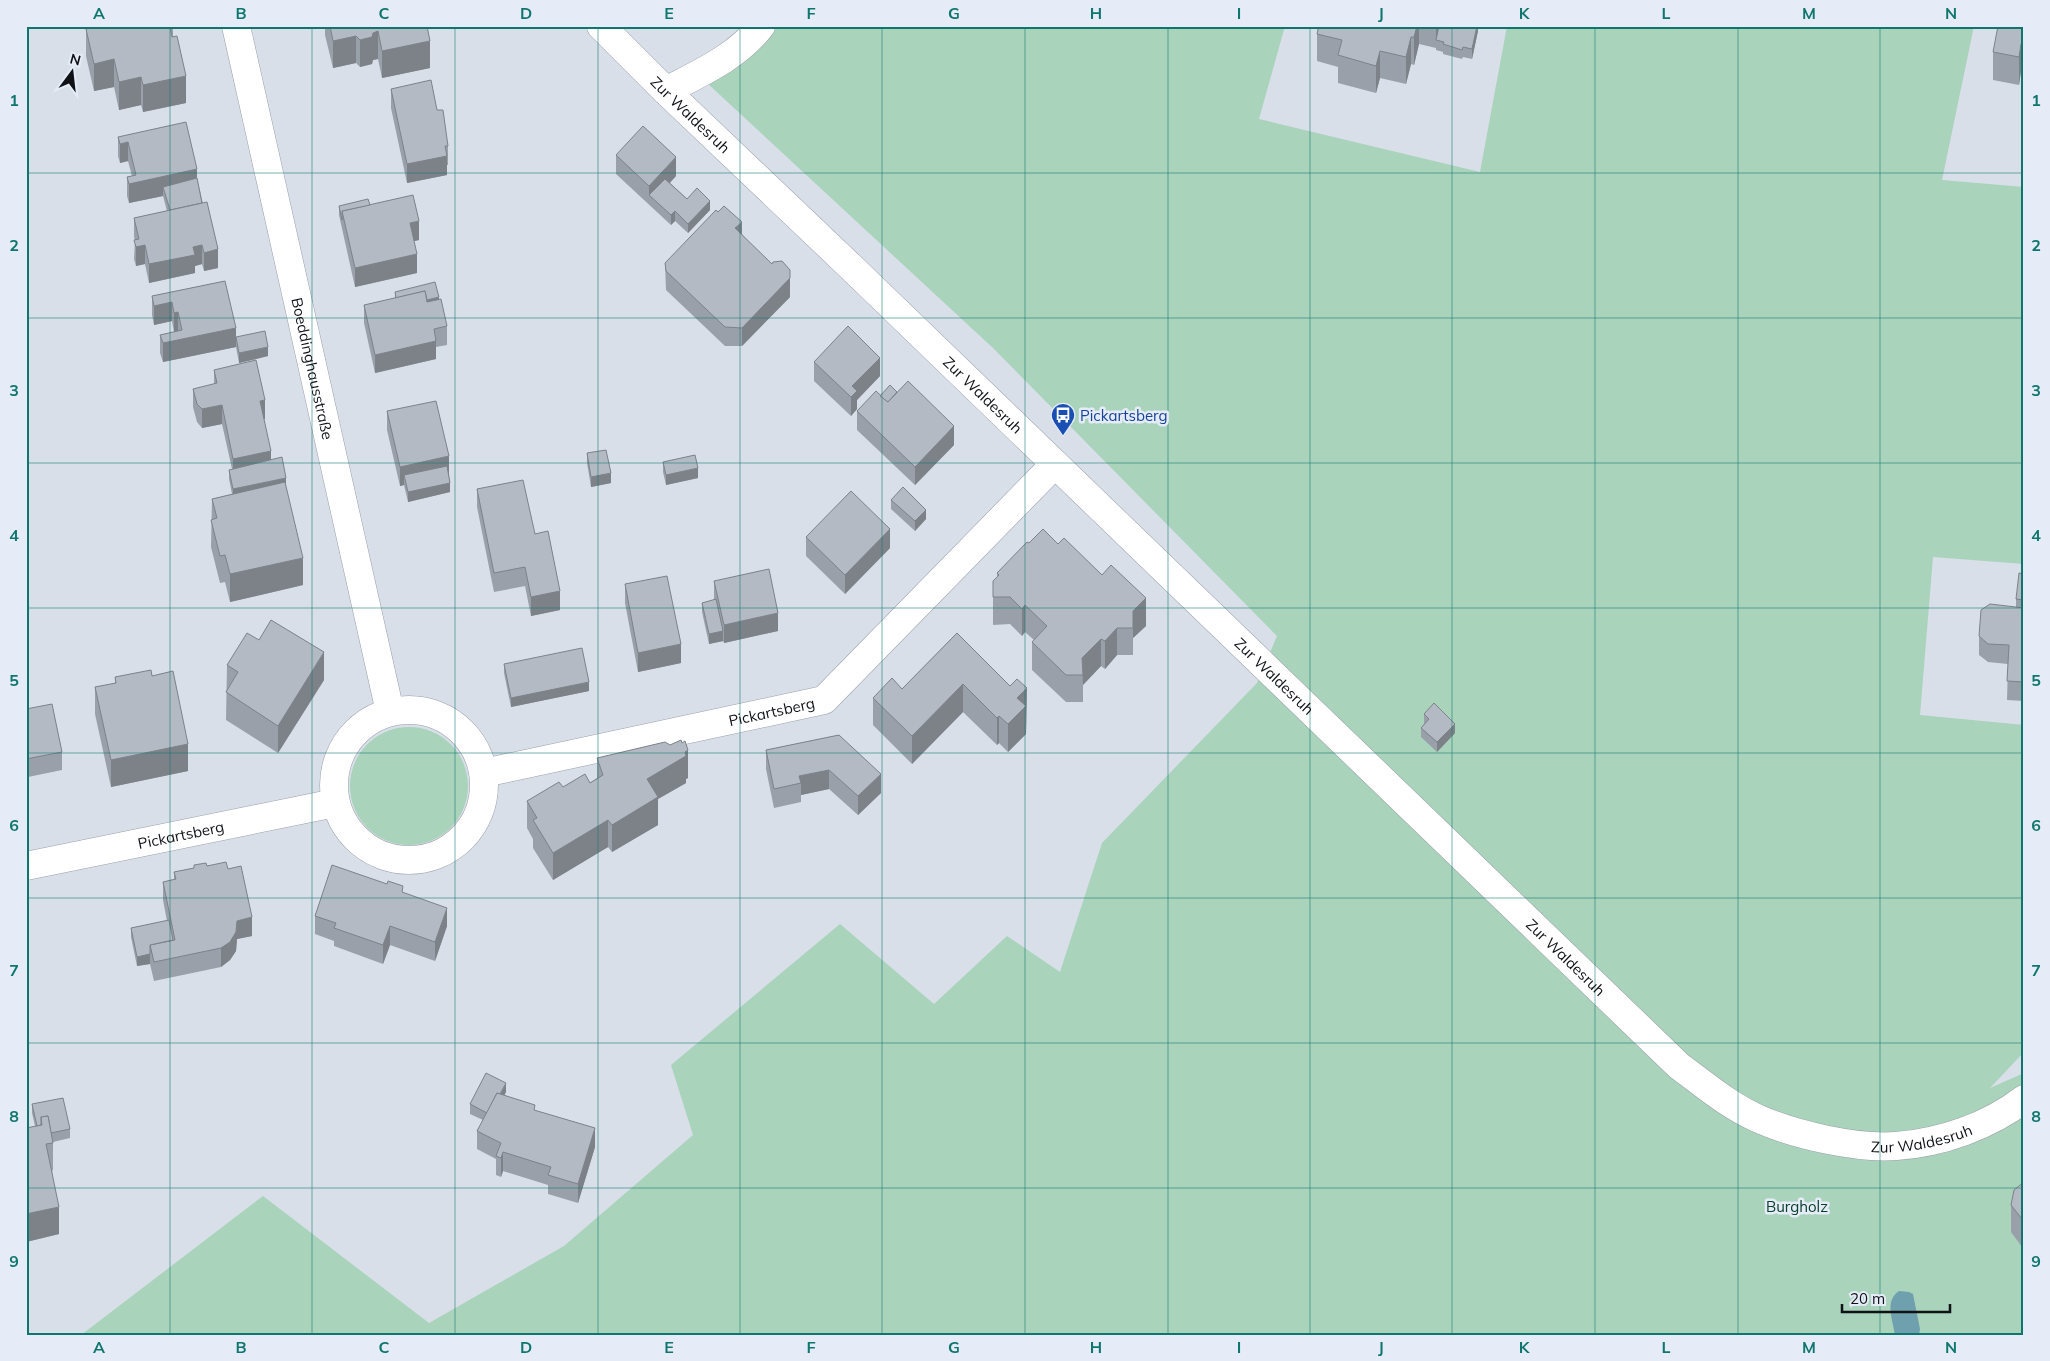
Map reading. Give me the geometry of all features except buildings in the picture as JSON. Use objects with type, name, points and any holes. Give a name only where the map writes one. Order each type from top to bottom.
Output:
[{"type":"street","name":"Boeddinghausstraße","points":[[236,26],[390,712]]},
{"type":"street","name":"Zur Waldesruh","points":[[601,26],[666,92],[1672,1059],[1722,1099],[1759,1119],[1804,1134],[1851,1144],[1896,1146],[1937,1139],[1974,1128],[2009,1111],[2024,1099]]},
{"type":"street","points":[[666,92],[730,56],[752,38],[761,26]]},
{"type":"street","name":"Pickartsberg","points":[[484,773],[824,700],[1055,464]]},
{"type":"street","points":[[410,710],[424,712],[450,722],[466,736],[478,753],[484,773],[484,798],[476,822],[460,841],[439,855],[413,861],[387,858],[364,846],[346,827],[335,803],[334,780],[339,757],[351,737],[368,722],[390,712],[410,710]]},
{"type":"street","name":"Pickartsberg","points":[[26,866],[335,803]]},
{"type":"green space","name":"Burgholz","points":[[774,26],[1285,26],[1259,119],[1480,172],[1507,26],[1974,26],[1942,180],[2024,187],[2024,564],[1933,557],[1920,715],[2024,725],[2024,1052],[1990,1088],[2024,1073],[2024,1335],[81,1335],[263,1196],[429,1323],[564,1246],[693,1135],[671,1065],[840,924],[934,1004],[1007,936],[1060,972],[1102,843],[1257,683],[1277,636],[993,348],[707,83],[766,42]]},
{"type":"green space","points":[[409,727],[432,731],[451,744],[464,763],[468,786],[464,809],[451,828],[432,841],[409,845],[386,841],[367,828],[354,809],[350,786],[354,763],[367,744],[386,731]]},
{"type":"water","points":[[1899,1291],[1913,1294],[1920,1329],[1919,1335],[1895,1335],[1891,1317],[1891,1305],[1894,1295]]},
{"type":"place","name":"Pickartsberg","points":[[1063,436]]}]
